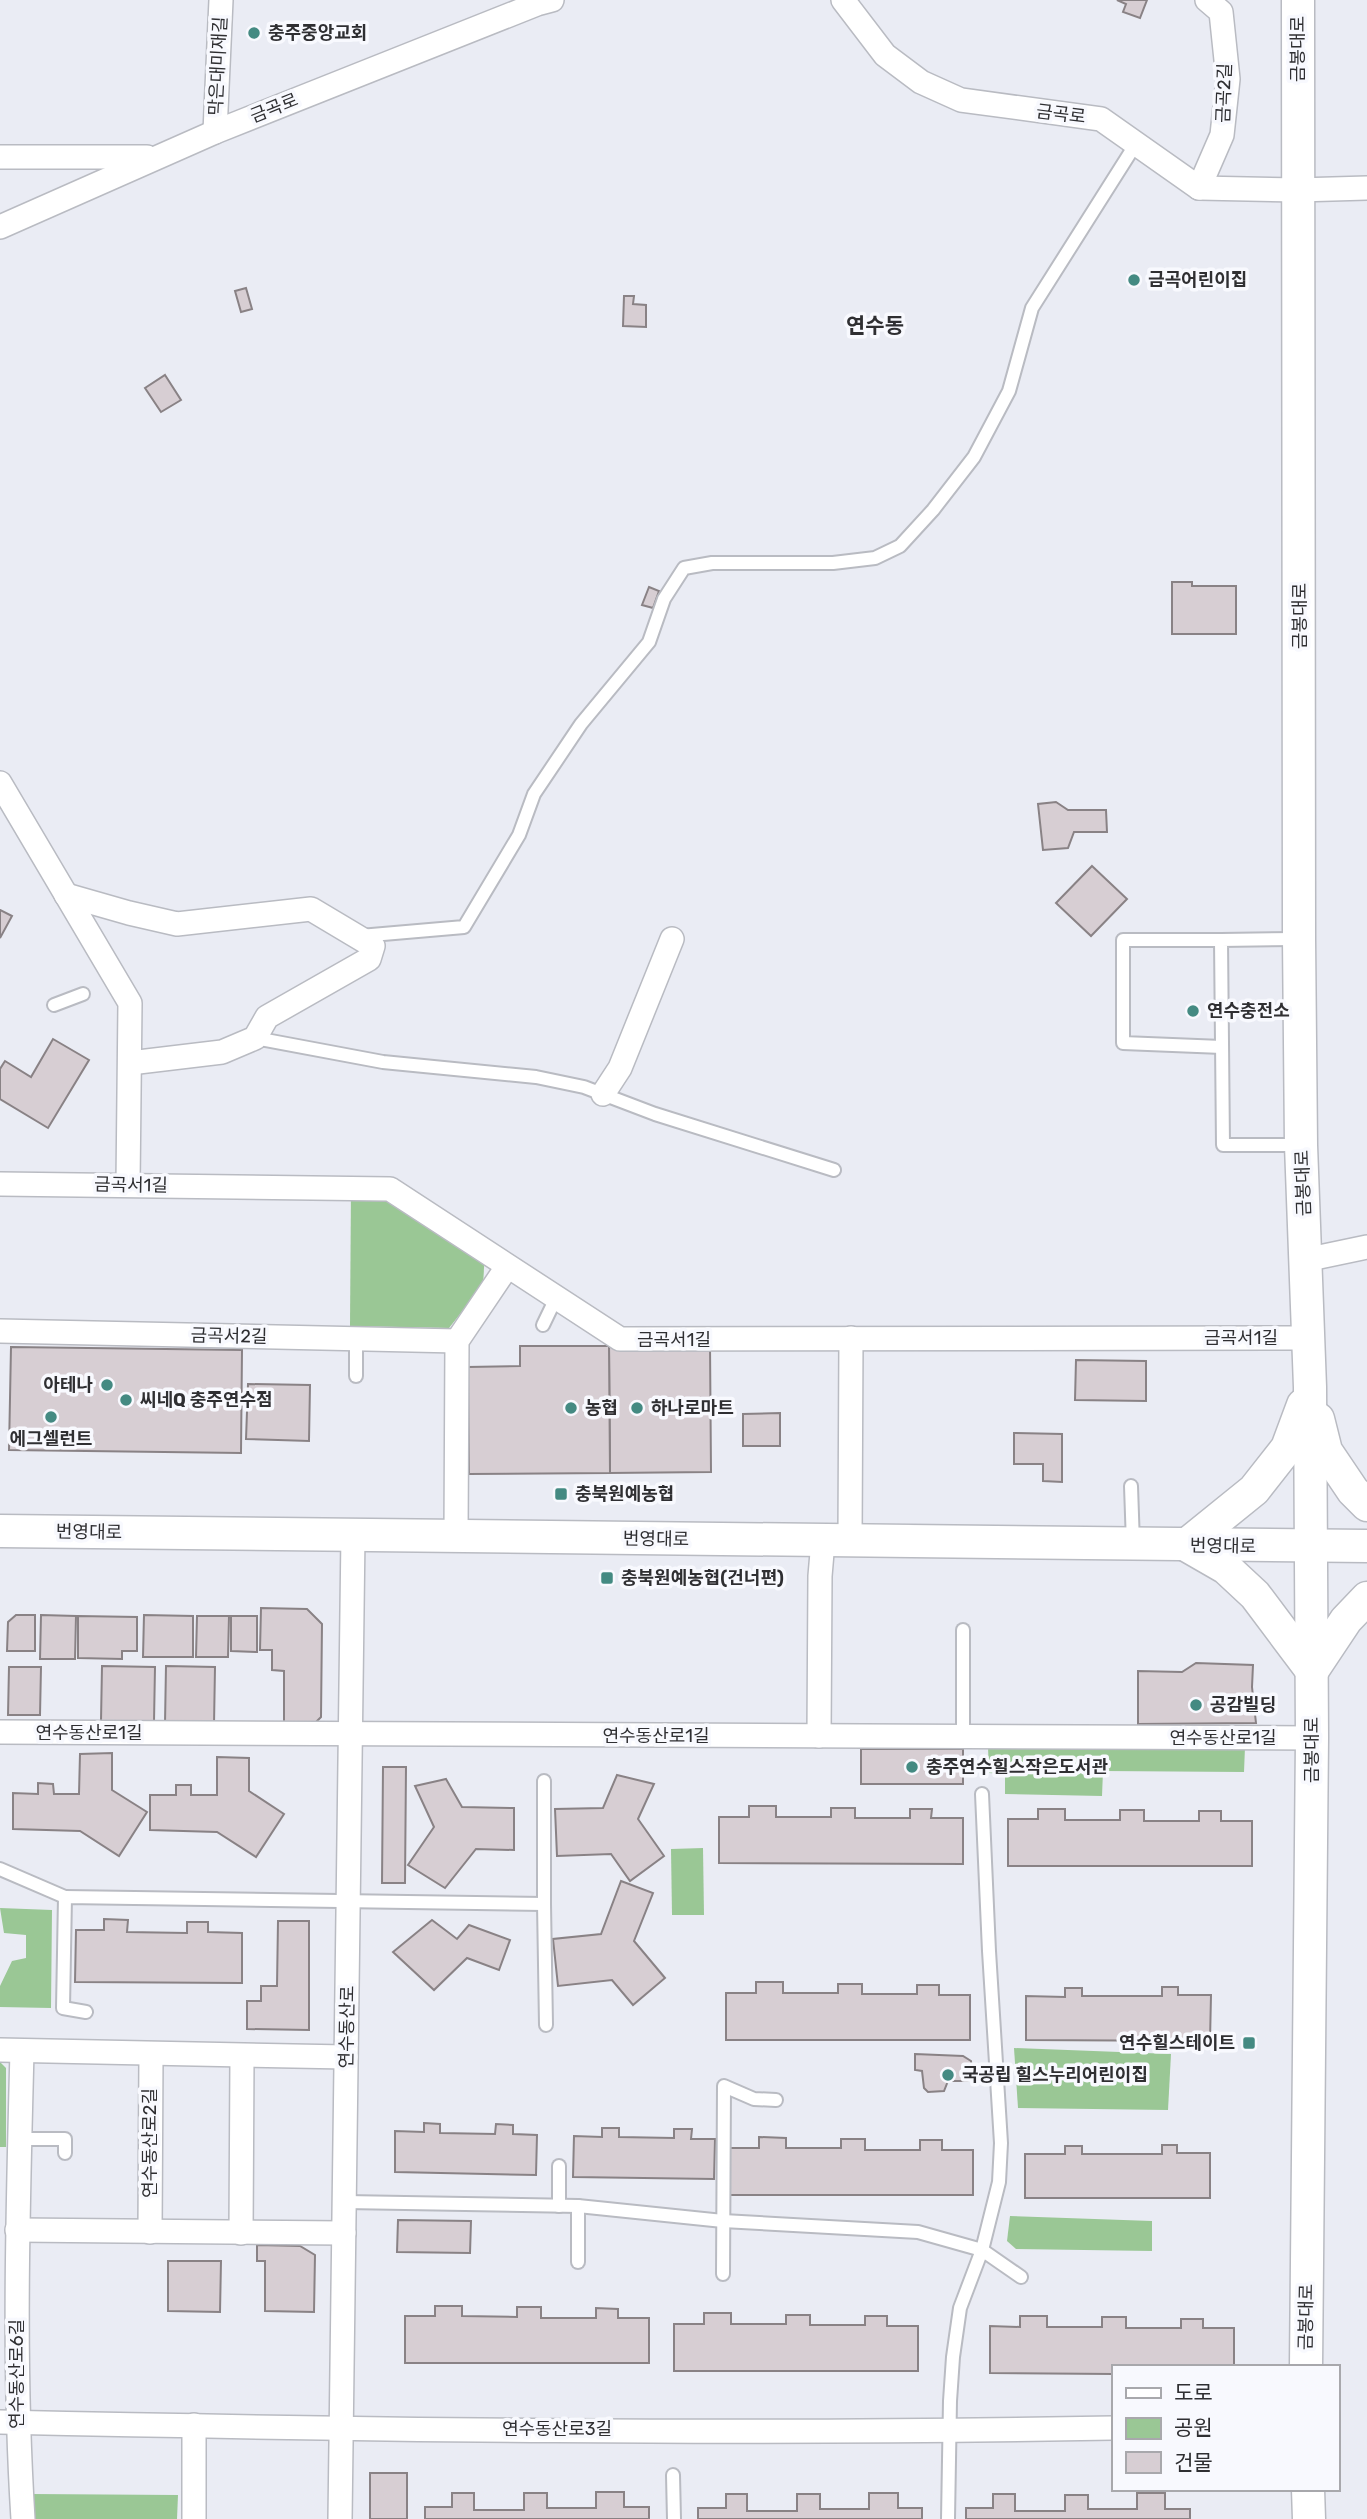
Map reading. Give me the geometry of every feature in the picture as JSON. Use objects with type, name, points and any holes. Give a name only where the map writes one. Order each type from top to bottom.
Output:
[{"type":"street","name":"막은대미재길","points":[[215,132],[221,0]]},
{"type":"street","name":"금곡로","points":[[0,227],[215,132],[552,0]]},
{"type":"street","name":"금곡로","points":[[843,0],[885,55],[920,82],[961,100],[1101,118],[1199,188]]},
{"type":"street","name":"금곡2길","points":[[1199,188],[1222,135],[1228,79],[1221,12],[1207,0]]},
{"type":"street","name":"금봉대로","points":[[1298,0],[1299,939],[1301,1144],[1310,1387],[1312,1671],[1306,2365]]},
{"type":"street","points":[[0,156],[158,157]]},
{"type":"street","points":[[1199,188],[1367,188]]},
{"type":"street","points":[[0,783],[130,1003],[128,1184]]},
{"type":"street","points":[[66,895],[177,924],[312,909],[373,946],[369,959],[267,1017],[255,1038],[222,1052],[130,1063]]},
{"type":"street","points":[[603,1094],[620,1068],[672,939]]},
{"type":"street","name":"금곡서1길","points":[[0,1184],[390,1189],[620,1339],[1308,1338]]},
{"type":"street","points":[[1306,1260],[1367,1247]]},
{"type":"street","points":[[456,1536],[457,1341],[508,1267]]},
{"type":"street","name":"금곡서2길","points":[[0,1331],[457,1341]]},
{"type":"street","points":[[819,1736],[820,1576],[836,1541],[851,1338]]},
{"type":"street","points":[[1310,1387],[1326,1451],[1353,1491],[1367,1505]]},
{"type":"street","points":[[1310,1387],[1287,1448],[1254,1490],[1186,1545],[1226,1568],[1255,1595],[1312,1671],[1346,1620],[1367,1598]]},
{"type":"street","name":"번영대로","points":[[0,1531],[1367,1546]]},
{"type":"street","name":"연수동산로","points":[[340,2519],[353,1535]]},
{"type":"street","name":"연수동산로1길","points":[[0,1732],[1312,1738]]},
{"type":"street","points":[[11,2051],[346,2057]]},
{"type":"street","name":"연수동산로6길","points":[[11,2051],[20,2139],[8,2422],[23,2519]]},
{"type":"street","name":"연수동산로2길","points":[[150,2232],[151,2054]]},
{"type":"street","points":[[241,2234],[242,2056]]},
{"type":"street","points":[[17,2230],[344,2233]]},
{"type":"street","name":"연수동산로3길","points":[[8,2422],[342,2428],[949,2431],[1112,2428]]},
{"type":"street","points":[[194,2425],[194,2519]]},
{"type":"street","points":[[1308,2491],[1309,2519]]},
{"type":"lane","points":[[359,936],[464,927],[519,835],[534,794],[581,724],[649,642],[664,599],[684,568],[712,563],[833,563],[875,558],[900,546],[933,510],[974,457],[1009,391],[1032,308],[1137,142]]},
{"type":"lane","points":[[1222,1047],[1123,1043],[1123,940],[1299,939]]},
{"type":"lane","points":[[1221,940],[1223,1144],[1301,1144]]},
{"type":"lane","points":[[54,1005],[83,994]]},
{"type":"lane","points":[[255,1038],[383,1062],[536,1077],[584,1087],[655,1114],[834,1171]]},
{"type":"lane","points":[[543,1325],[556,1298]]},
{"type":"lane","points":[[356,1339],[356,1377]]},
{"type":"lane","points":[[1130,1486],[1133,1544]]},
{"type":"lane","points":[[963,1630],[963,1737]]},
{"type":"lane","points":[[544,1781],[546,2025]]},
{"type":"lane","points":[[948,2519],[953,2357],[960,2308],[982,2250],[999,2182],[1001,2143],[982,1794]]},
{"type":"lane","points":[[0,1869],[65,1897],[544,1904]]},
{"type":"lane","points":[[65,1897],[63,2008],[86,2012]]},
{"type":"lane","points":[[723,2274],[723,2086],[754,2099],[776,2100]]},
{"type":"lane","points":[[20,2139],[65,2139],[65,2153]]},
{"type":"lane","points":[[559,2166],[559,2206]]},
{"type":"lane","points":[[345,2202],[578,2206],[723,2221],[918,2232],[982,2250],[1021,2277]]},
{"type":"lane","points":[[578,2206],[578,2262]]},
{"type":"lane","points":[[673,2475],[674,2519]]},
{"type":"green space","points":[[351,1188],[390,1189],[485,1252],[483,1285],[449,1328],[350,1326]]},
{"type":"green space","points":[[988,1747],[1245,1747],[1244,1772],[1103,1771],[1102,1796],[1005,1794],[1005,1774],[989,1773]]},
{"type":"green space","points":[[703,1848],[704,1915],[672,1915],[671,1849]]},
{"type":"green space","points":[[0,1908],[52,1910],[51,2008],[0,2007],[0,1986],[12,1961],[26,1958],[26,1935],[4,1933]]},
{"type":"green space","points":[[1014,2048],[1171,2054],[1168,2110],[1018,2108]]},
{"type":"green space","points":[[0,2062],[6,2068],[6,2147],[0,2147]]},
{"type":"green space","points":[[1010,2216],[1152,2221],[1152,2251],[1016,2249],[1007,2241]]},
{"type":"green space","points":[[31,2494],[178,2495],[177,2519],[33,2519]]},
{"type":"building","points":[[1117,0],[1147,0],[1140,18],[1123,12],[1126,4]]},
{"type":"building","points":[[246,288],[252,309],[241,312],[235,291]]},
{"type":"building","points":[[624,296],[634,296],[633,304],[646,305],[646,327],[623,326]]},
{"type":"building","points":[[165,375],[181,400],[161,412],[145,388]]},
{"type":"building","points":[[1172,582],[1192,582],[1192,586],[1236,586],[1236,634],[1172,634]]},
{"type":"building","points":[[649,587],[659,591],[653,608],[642,605]]},
{"type":"building","points":[[1056,802],[1068,810],[1106,810],[1107,832],[1074,832],[1068,848],[1043,850],[1038,804]]},
{"type":"building","points":[[1092,866],[1127,899],[1091,936],[1056,903]]},
{"type":"building","points":[[0,910],[12,916],[0,938]]},
{"type":"building","points":[[53,1039],[89,1060],[48,1128],[0,1099],[0,1069],[5,1061],[31,1077]]},
{"type":"building","points":[[710,1345],[711,1472],[610,1473],[609,1346]]},
{"type":"building","points":[[520,1346],[609,1346],[610,1473],[469,1474],[468,1367],[520,1366]]},
{"type":"building","name":"씨네Q 충주연수점","points":[[11,1347],[242,1350],[241,1453],[9,1450]]},
{"type":"building","points":[[1076,1360],[1146,1361],[1146,1401],[1075,1400]]},
{"type":"building","points":[[248,1384],[310,1385],[309,1441],[246,1439]]},
{"type":"building","points":[[780,1413],[780,1446],[743,1446],[743,1414]]},
{"type":"building","points":[[1014,1433],[1062,1434],[1062,1482],[1043,1481],[1043,1464],[1014,1464]]},
{"type":"building","points":[[261,1608],[307,1609],[322,1624],[321,1717],[311,1727],[284,1727],[284,1671],[272,1670],[272,1650],[260,1650]]},
{"type":"building","points":[[16,1615],[35,1615],[35,1651],[7,1651],[8,1622]]},
{"type":"building","points":[[41,1615],[76,1616],[75,1659],[40,1659]]},
{"type":"building","points":[[144,1615],[193,1616],[193,1657],[143,1657]]},
{"type":"building","points":[[78,1616],[137,1617],[137,1651],[122,1651],[122,1659],[78,1658]]},
{"type":"building","points":[[197,1616],[229,1616],[228,1657],[196,1657]]},
{"type":"building","points":[[231,1616],[257,1616],[257,1652],[231,1651]]},
{"type":"building","name":"공감빌딩","points":[[1196,1663],[1253,1665],[1252,1687],[1256,1723],[1138,1724],[1138,1671],[1182,1672]]},
{"type":"building","points":[[102,1666],[155,1667],[154,1722],[101,1721]]},
{"type":"building","points":[[166,1666],[215,1667],[214,1725],[165,1724]]},
{"type":"building","points":[[9,1667],[41,1667],[40,1715],[8,1715]]},
{"type":"building","points":[[861,1749],[963,1749],[963,1784],[861,1784]]},
{"type":"building","points":[[112,1753],[112,1790],[147,1812],[119,1856],[80,1831],[13,1829],[13,1793],[38,1794],[38,1783],[53,1784],[54,1794],[79,1794],[80,1754]]},
{"type":"building","points":[[217,1757],[249,1758],[249,1791],[284,1814],[256,1857],[217,1832],[150,1830],[150,1795],[176,1795],[176,1785],[191,1785],[191,1795],[217,1795]]},
{"type":"building","points":[[383,1767],[406,1767],[405,1883],[382,1883]]},
{"type":"building","points":[[617,1775],[654,1784],[638,1819],[664,1856],[630,1881],[611,1854],[557,1856],[555,1809],[603,1808]]},
{"type":"building","points":[[446,1779],[462,1807],[514,1808],[514,1850],[476,1849],[445,1888],[408,1865],[434,1827],[415,1786]]},
{"type":"building","points":[[749,1806],[776,1806],[776,1817],[831,1817],[831,1808],[855,1808],[855,1818],[910,1818],[910,1809],[932,1809],[931,1818],[963,1818],[963,1864],[719,1863],[719,1817],[749,1817]]},
{"type":"building","points":[[1038,1809],[1065,1809],[1065,1820],[1120,1820],[1120,1810],[1144,1810],[1144,1821],[1199,1821],[1199,1811],[1221,1811],[1221,1821],[1252,1821],[1252,1866],[1008,1866],[1008,1819],[1038,1819]]},
{"type":"building","points":[[621,1881],[653,1893],[634,1941],[665,1978],[633,2005],[612,1980],[558,1986],[553,1939],[601,1934]]},
{"type":"building","points":[[104,1919],[128,1920],[127,1932],[187,1933],[187,1922],[208,1922],[208,1932],[242,1933],[242,1983],[75,1982],[76,1930],[104,1930]]},
{"type":"building","points":[[432,1920],[457,1939],[469,1925],[510,1940],[499,1970],[467,1958],[434,1990],[393,1952]]},
{"type":"building","points":[[278,1921],[309,1921],[309,2030],[247,2029],[247,2001],[261,2001],[261,1986],[277,1986]]},
{"type":"building","points":[[756,1982],[783,1982],[783,1993],[838,1993],[838,1984],[862,1984],[862,1994],[917,1994],[917,1985],[939,1985],[939,1995],[970,1995],[970,2040],[726,2040],[726,1993],[756,1993]]},
{"type":"building","points":[[1162,1987],[1178,1987],[1178,1995],[1211,1995],[1210,2041],[1026,2040],[1026,1996],[1065,1997],[1065,1988],[1082,1988],[1082,1996],[1162,1996]]},
{"type":"building","name":"국공립 힐스누리어린이집","points":[[915,2054],[963,2056],[971,2061],[973,2079],[948,2081],[944,2091],[928,2092],[924,2088],[922,2071],[915,2070]]},
{"type":"building","points":[[424,2123],[440,2124],[440,2133],[495,2134],[496,2124],[513,2125],[513,2134],[537,2135],[536,2175],[395,2172],[395,2131],[424,2132]]},
{"type":"building","points":[[602,2128],[619,2128],[619,2137],[674,2138],[674,2129],[692,2129],[691,2139],[715,2139],[714,2179],[573,2177],[574,2136],[602,2137]]},
{"type":"building","points":[[759,2137],[786,2138],[786,2148],[841,2148],[841,2139],[865,2139],[865,2150],[920,2150],[920,2140],[942,2140],[942,2150],[973,2150],[973,2195],[729,2195],[729,2148],[759,2148]]},
{"type":"building","points":[[1162,2145],[1177,2145],[1177,2153],[1210,2153],[1210,2198],[1025,2198],[1025,2154],[1065,2154],[1065,2146],[1082,2146],[1082,2154],[1162,2154]]},
{"type":"building","points":[[398,2220],[471,2221],[470,2253],[397,2252]]},
{"type":"building","points":[[257,2245],[300,2246],[315,2255],[314,2312],[265,2311],[265,2261],[257,2261]]},
{"type":"building","points":[[168,2261],[221,2261],[220,2312],[168,2311]]},
{"type":"building","points":[[435,2306],[462,2306],[462,2316],[517,2317],[517,2307],[541,2307],[541,2318],[596,2318],[596,2308],[618,2309],[618,2318],[649,2318],[649,2363],[405,2363],[405,2316],[435,2316]]},
{"type":"building","points":[[704,2313],[731,2313],[731,2324],[786,2324],[786,2315],[810,2315],[810,2325],[865,2325],[865,2316],[887,2316],[887,2326],[918,2326],[918,2371],[674,2371],[674,2324],[704,2324]]},
{"type":"building","points":[[1020,2316],[1047,2316],[1047,2327],[1102,2327],[1102,2317],[1126,2317],[1126,2328],[1181,2328],[1181,2319],[1203,2319],[1203,2328],[1234,2328],[1234,2365],[1112,2365],[1112,2374],[990,2373],[990,2326],[1020,2327]]},
{"type":"building","points":[[370,2473],[407,2473],[407,2519],[370,2519]]},
{"type":"building","points":[[596,2492],[624,2492],[624,2507],[649,2507],[649,2519],[425,2519],[425,2507],[452,2507],[452,2493],[474,2493],[474,2510],[524,2510],[524,2493],[547,2493],[547,2508],[596,2508]]},
{"type":"building","points":[[869,2493],[898,2493],[898,2508],[922,2508],[922,2519],[698,2519],[698,2508],[726,2508],[726,2494],[747,2494],[747,2511],[797,2511],[797,2494],[820,2494],[820,2509],[869,2509]]},
{"type":"building","points":[[1137,2493],[1165,2493],[1165,2509],[1190,2509],[1190,2519],[966,2519],[966,2508],[993,2508],[993,2494],[1015,2494],[1015,2511],[1065,2511],[1065,2495],[1088,2495],[1088,2509],[1137,2509]]},
{"type":"place","name":"충주중앙교회","points":[[254,33]]},
{"type":"place","name":"금곡어린이집","points":[[1134,280]]},
{"type":"place","name":"연수충전소","points":[[1193,1011]]},
{"type":"place","name":"아테나","points":[[107,1385]]},
{"type":"place","name":"씨네Q 충주연수점","points":[[126,1400]]},
{"type":"place","name":"농협","points":[[571,1408]]},
{"type":"place","name":"하나로마트","points":[[637,1408]]},
{"type":"place","name":"에그셀런트","points":[[51,1417]]},
{"type":"place","name":"충북원예농협","points":[[561,1494]]},
{"type":"place","name":"충북원예농협(건너편)","points":[[607,1578]]},
{"type":"place","name":"공감빌딩","points":[[1196,1705]]},
{"type":"place","name":"충주연수힐스작은도서관","points":[[912,1767]]},
{"type":"place","name":"연수힐스테이트","points":[[1249,2043]]},
{"type":"place","name":"국공립 힐스누리어린이집","points":[[948,2075]]},
{"type":"district","name":"연수동","points":[[875,325]]}]
